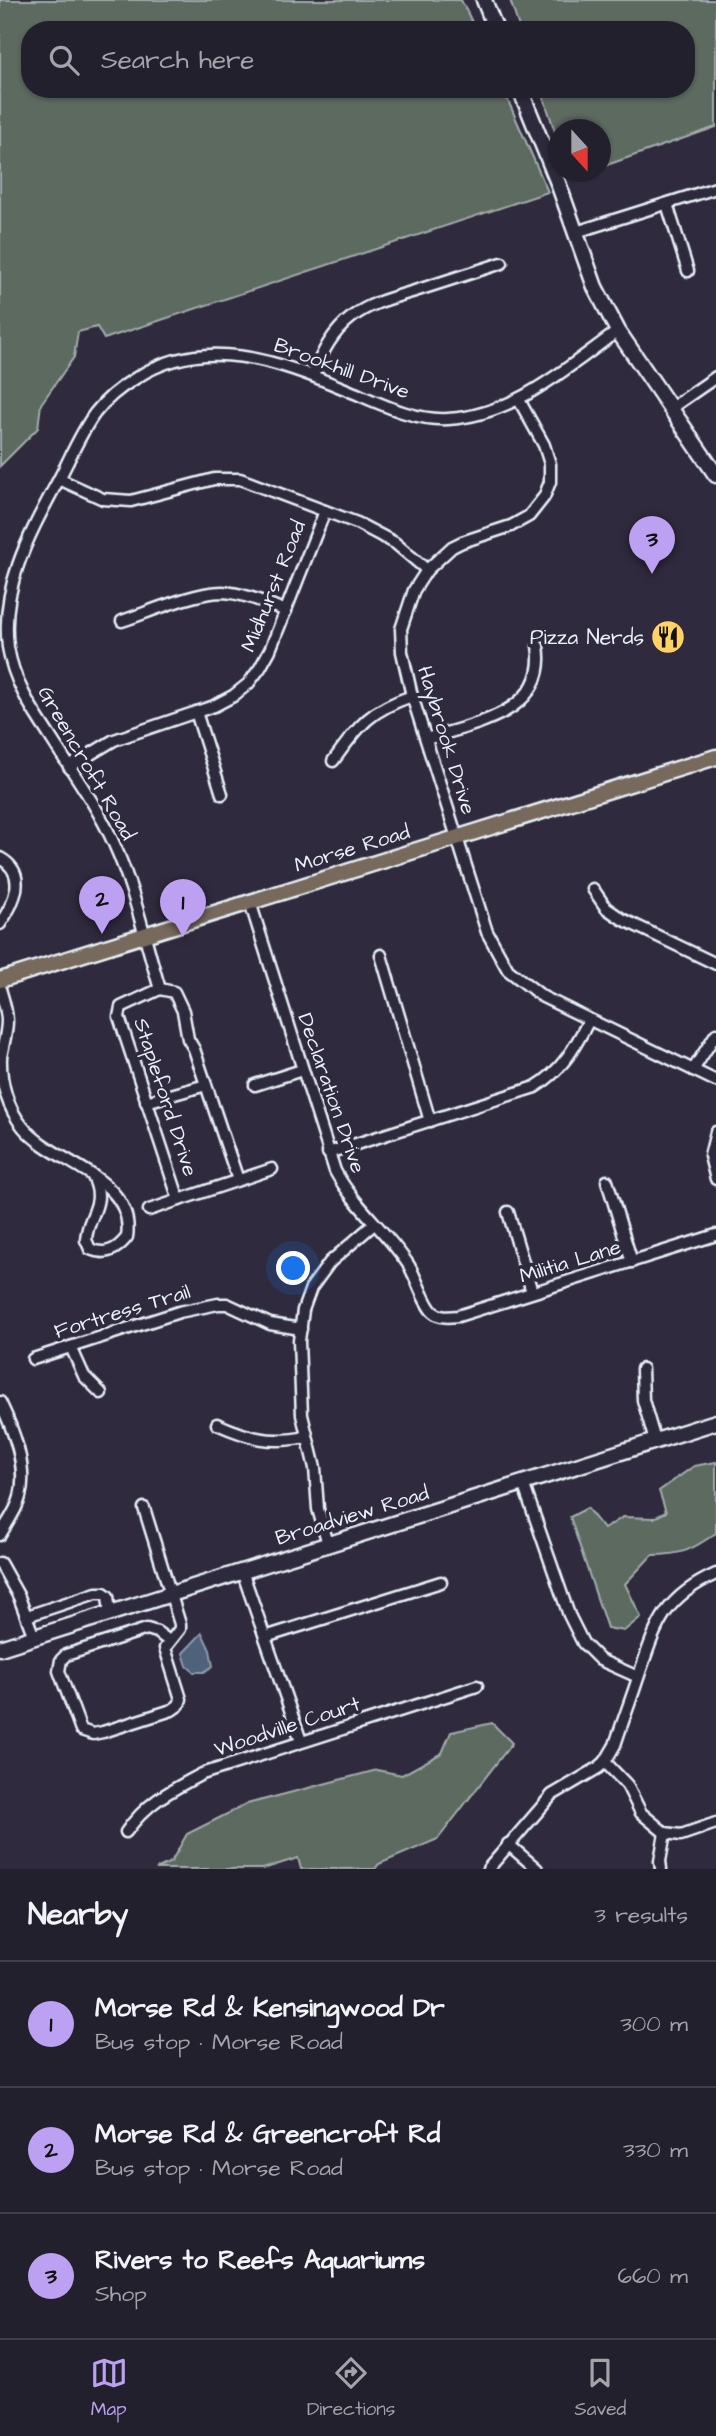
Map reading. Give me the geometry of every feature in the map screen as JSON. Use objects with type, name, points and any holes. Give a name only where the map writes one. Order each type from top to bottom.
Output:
[{"type":"main road","name":"Morse Road","points":[[0,980],[716,757]]},
{"type":"street","points":[[484,0],[492,21]]},
{"type":"street","points":[[524,98],[596,287],[618,331],[716,475]]},
{"type":"street","points":[[576,232],[716,188]]},
{"type":"street","points":[[667,204],[688,271]]},
{"type":"street","points":[[313,376],[321,355],[334,335],[351,317],[384,300],[502,263]]},
{"type":"street","name":"Brookhill Drive","points":[[4,609],[24,543],[82,433],[99,409],[130,382],[162,364],[198,355],[232,354],[254,357],[313,376],[395,410],[438,418],[479,414],[509,406],[618,331]]},
{"type":"street","points":[[671,408],[716,377]]},
{"type":"street","name":"Haybrook Drive","points":[[519,400],[544,445],[550,464],[550,482],[544,497],[529,516],[519,523],[462,542],[443,554],[427,570],[411,594],[401,629],[402,652],[412,696],[487,932],[508,970],[543,997],[716,1081]]},
{"type":"street","points":[[58,479],[103,499],[131,501],[214,479],[240,479],[325,510],[395,543],[427,570]]},
{"type":"street","name":"Midhurst Road","points":[[69,767],[114,740],[214,706],[245,686],[270,650],[325,510]]},
{"type":"street","points":[[122,621],[222,592],[250,598],[286,611]]},
{"type":"street","name":"Greencroft Road","points":[[4,609],[8,649],[24,697],[92,802],[114,845],[160,989]]},
{"type":"street","points":[[426,739],[500,716],[523,700],[537,672],[540,659],[538,646]]},
{"type":"street","points":[[333,761],[370,715],[412,696]]},
{"type":"street","points":[[196,712],[222,794]]},
{"type":"street","points":[[0,858],[7,862],[16,874],[18,889],[0,924]]},
{"type":"street","points":[[593,889],[606,908],[622,919],[716,964]]},
{"type":"street","name":"Declaration Drive","points":[[250,902],[328,1153],[345,1190],[409,1265],[434,1314]]},
{"type":"street","points":[[381,955],[430,1121]]},
{"type":"street","points":[[0,989],[7,1023],[0,1068],[10,1106],[22,1126],[40,1143],[73,1162],[93,1177],[119,1199],[127,1222],[127,1237],[116,1248],[103,1253],[90,1249],[86,1240],[98,1200],[93,1177]]},
{"type":"street","points":[[160,989],[174,992],[183,1011],[188,1039],[238,1180]]},
{"type":"street","name":"Stapleford Drive","points":[[160,989],[126,1004],[118,1011],[179,1200]]},
{"type":"street","points":[[328,1153],[536,1087],[551,1078],[573,1051],[589,1020]]},
{"type":"street","points":[[693,1070],[716,1034]]},
{"type":"street","points":[[256,1085],[302,1070]]},
{"type":"street","points":[[146,1102],[206,1085]]},
{"type":"street","points":[[716,1132],[710,1156],[716,1179]]},
{"type":"street","points":[[149,1210],[272,1169]]},
{"type":"street","points":[[607,1181],[632,1262]]},
{"type":"street","points":[[508,1212],[532,1292]]},
{"type":"street","points":[[328,1544],[318,1509],[314,1468],[301,1397],[303,1310],[311,1289],[330,1262],[374,1224]]},
{"type":"street","name":"Militia Lane","points":[[434,1314],[458,1316],[716,1235]]},
{"type":"street","name":"Fortress Trail","points":[[33,1359],[178,1312],[218,1304],[227,1304],[270,1324],[301,1329]]},
{"type":"street","points":[[71,1347],[84,1376],[101,1394]]},
{"type":"street","points":[[642,1369],[643,1400],[655,1441]]},
{"type":"street","points":[[0,1402],[16,1442],[22,1484],[16,1508],[0,1535]]},
{"type":"street","name":"Broadview Road","points":[[0,1648],[716,1422]]},
{"type":"street","points":[[217,1424],[252,1439],[290,1440],[307,1437]]},
{"type":"street","points":[[523,1483],[569,1615],[583,1643],[600,1660],[638,1677]]},
{"type":"street","points":[[144,1508],[180,1624],[180,1629],[169,1640],[166,1654],[181,1699],[179,1705],[172,1710],[103,1732],[86,1733],[81,1730],[59,1671],[61,1660],[66,1655],[147,1629],[169,1640]]},
{"type":"street","points":[[0,1563],[27,1616],[34,1637]]},
{"type":"street","points":[[242,1571],[301,1741]]},
{"type":"street","points":[[488,1869],[552,1795],[605,1762],[615,1745],[659,1620],[677,1598],[695,1584],[716,1574]]},
{"type":"street","points":[[265,1637],[441,1581]]},
{"type":"street","points":[[27,1616],[96,1593],[104,1593],[108,1597],[110,1614]]},
{"type":"street","name":"Woodville Court","points":[[126,1832],[138,1815],[160,1795],[202,1774],[477,1686]]},
{"type":"street","points":[[605,1762],[626,1785],[641,1813],[666,1833],[681,1835],[716,1824]]},
{"type":"street","points":[[661,1869],[666,1833]]},
{"type":"street","points":[[508,1844],[537,1869]]},
{"type":"green space","points":[[0,0],[461,0],[472,21],[21,21],[21,98],[507,98],[548,192],[104,339],[97,327],[78,332],[74,357],[41,404],[38,428],[0,466]]},
{"type":"green space","points":[[510,0],[716,0],[716,127],[611,164],[611,119],[551,119],[544,98],[695,98],[695,21],[517,21]]},
{"type":"green space","points":[[716,1462],[716,1533],[686,1550],[652,1555],[625,1584],[641,1617],[624,1631],[607,1628],[570,1517],[587,1508],[604,1529],[623,1517],[654,1518],[666,1512],[659,1491],[694,1466]]},
{"type":"green space","points":[[492,1723],[512,1743],[438,1839],[379,1864],[375,1869],[301,1869],[298,1858],[263,1869],[156,1869],[171,1862],[187,1834],[247,1804],[377,1770],[402,1775],[442,1753],[451,1732]]},
{"type":"water","points":[[202,1633],[210,1650],[213,1666],[204,1672],[194,1672],[187,1666],[183,1653]]},
{"type":"place","name":"Rivers to Reefs Aquariums","points":[[652,574]]},
{"type":"place","name":"Pizza Nerds","points":[[668,637]]},
{"type":"place","name":"Morse Rd & Greencroft Rd","points":[[102,934]]},
{"type":"place","name":"Morse Rd & Kensingwood Dr","points":[[183,937]]}]
